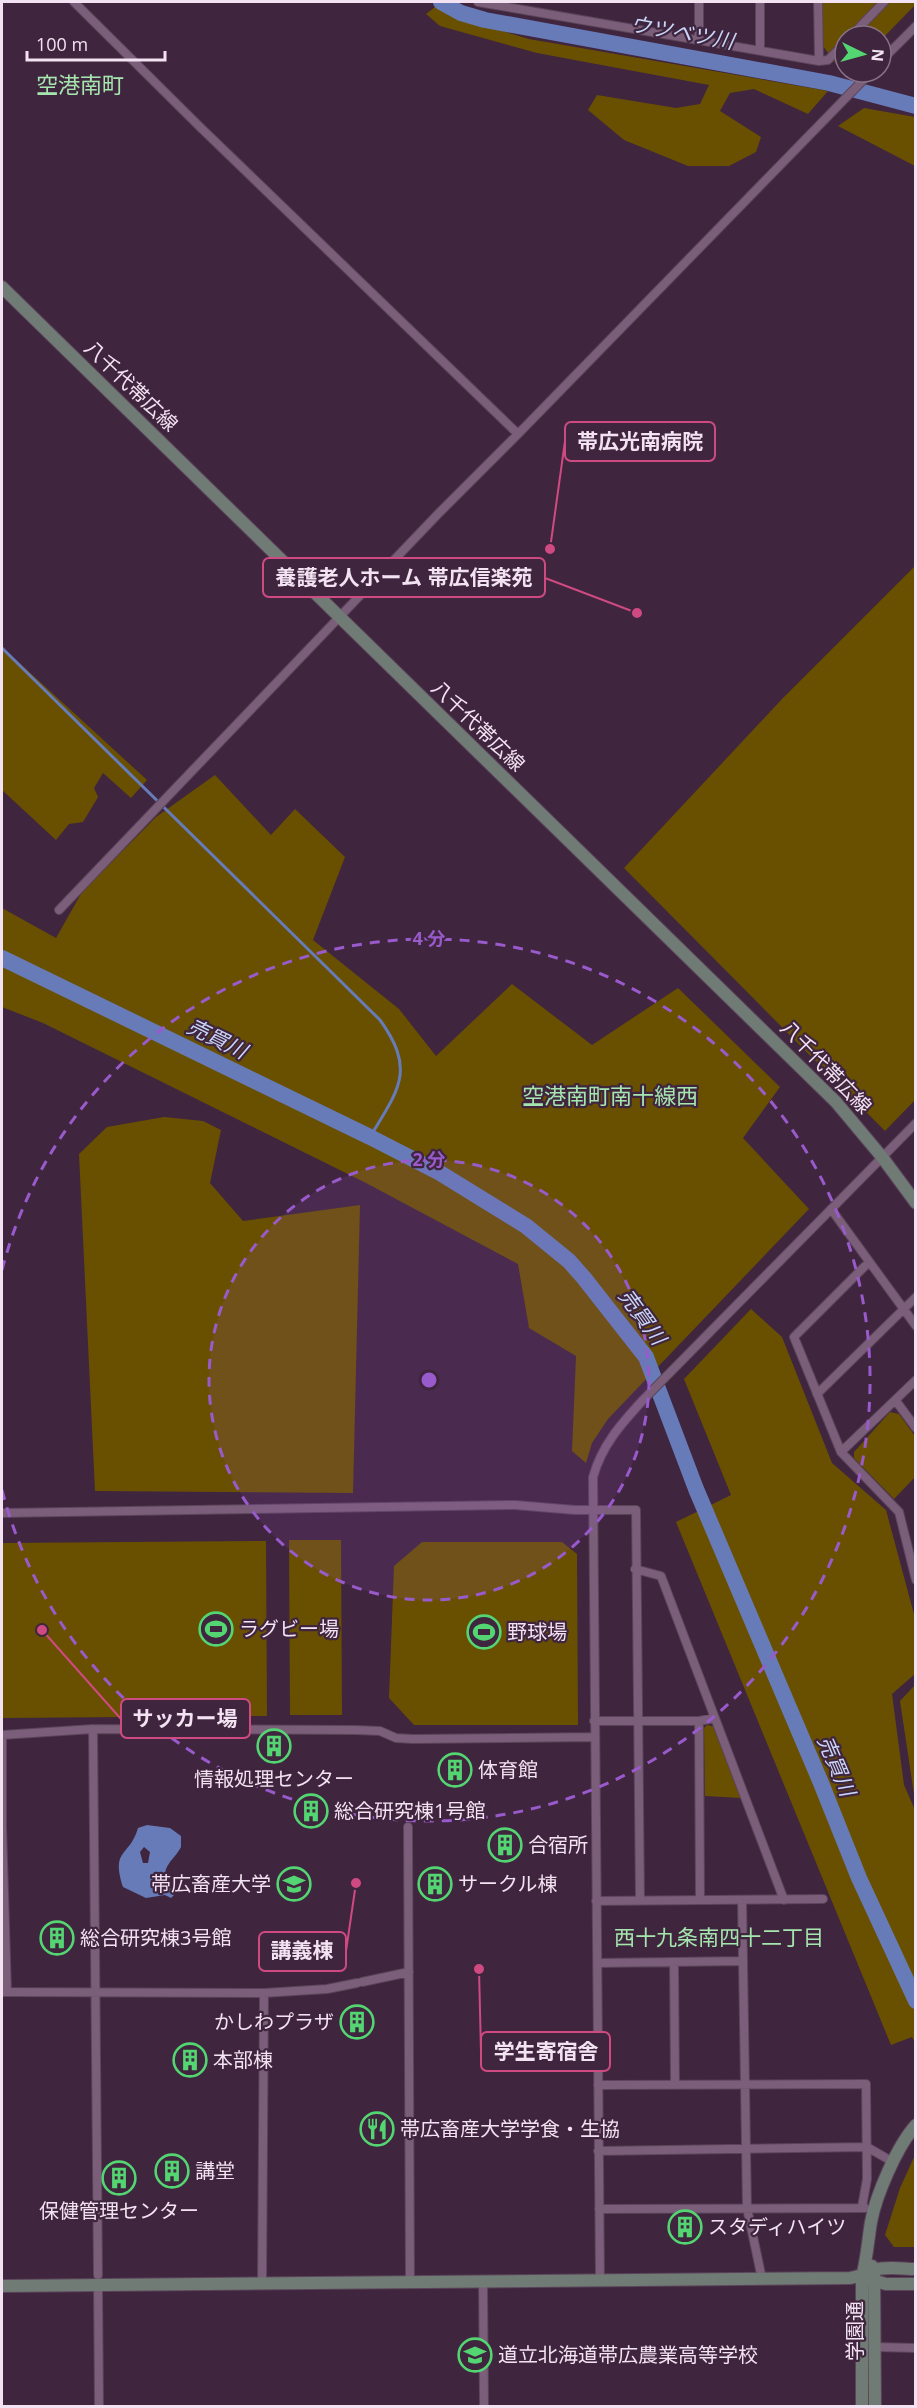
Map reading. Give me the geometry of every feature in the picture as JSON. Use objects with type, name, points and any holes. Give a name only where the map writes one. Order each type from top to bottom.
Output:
[{"type":"street","points":[[74,2],[200,127],[519,434]]},
{"type":"street","points":[[478,2],[819,62],[828,60],[833,55]]},
{"type":"street","points":[[699,2],[699,40]]},
{"type":"street","points":[[760,2],[760,50]]},
{"type":"street","points":[[818,2],[819,62]]},
{"type":"street","points":[[863,24],[884,2]]},
{"type":"street","points":[[893,49],[915,26]]},
{"type":"street","points":[[59,910],[438,514],[519,434],[859,84]]},
{"type":"street","name":"八千代帯広線","points":[[2,287],[836,1102],[882,1157],[915,1203]]},
{"type":"street","points":[[600,2280],[593,1477],[612,1435],[643,1400],[915,1122]]},
{"type":"street","points":[[831,1209],[915,1326]]},
{"type":"street","points":[[869,1262],[794,1337],[841,1452],[899,1512],[915,1580]]},
{"type":"street","points":[[817,1394],[915,1297]]},
{"type":"street","points":[[841,1452],[896,1401],[915,1380]]},
{"type":"street","points":[[896,1401],[915,1428]]},
{"type":"street","points":[[2,1513],[504,1505],[636,1510],[640,1900]]},
{"type":"street","points":[[635,1569],[661,1576],[784,1900]]},
{"type":"street","points":[[594,1721],[699,1721],[715,1718]]},
{"type":"street","points":[[699,1721],[700,1899]]},
{"type":"street","points":[[409,1972],[327,1989],[264,1993],[4,1992],[2,1735],[93,1729],[358,1730],[380,1731],[396,1738],[413,1739],[595,1737]]},
{"type":"street","points":[[93,1729],[99,2406]]},
{"type":"street","points":[[408,1827],[410,2282]]},
{"type":"street","points":[[596,1901],[823,1899]]},
{"type":"street","points":[[742,1900],[747,2208],[762,2278]]},
{"type":"street","points":[[598,1963],[743,1961]]},
{"type":"street","points":[[674,1962],[675,2084]]},
{"type":"street","points":[[262,2283],[264,1993]]},
{"type":"street","points":[[598,2085],[866,2084],[868,2208],[599,2209]]},
{"type":"street","name":"学園通","points":[[862,2406],[862,2277],[868,2257],[868,2208],[915,2125]]},
{"type":"street","points":[[598,2151],[867,2147],[893,2162]]},
{"type":"street","name":"学園通","points":[[868,2257],[874,2276],[875,2406]]},
{"type":"street","points":[[2,2286],[98,2280],[262,2283],[862,2277],[915,2269]]},
{"type":"street","points":[[874,2276],[915,2284]]},
{"type":"street","points":[[483,2281],[484,2406]]},
{"type":"street","points":[[875,2347],[915,2348]]},
{"type":"shaded area","points":[[823,2],[877,2],[867,13],[872,20],[890,2],[915,2],[916,4],[893,28],[893,24],[833,24],[833,60],[823,46]]},
{"type":"shaded area","points":[[435,7],[476,23],[529,39],[828,91],[808,114],[754,89],[730,93],[720,111],[761,137],[756,152],[729,166],[688,166],[624,140],[588,110],[597,95],[676,108],[700,104],[709,85],[537,53],[440,26],[426,14]]},
{"type":"shaded area","points":[[864,108],[915,117],[915,166],[838,126]]},
{"type":"shaded area","points":[[915,566],[915,1100],[885,1131],[624,868],[783,698]]},
{"type":"shaded area","points":[[2,647],[147,780],[131,798],[103,773],[94,788],[98,797],[83,822],[69,824],[56,840],[2,790]]},
{"type":"shaded area","points":[[215,775],[271,835],[295,809],[345,857],[313,940],[399,1009],[436,1056],[512,984],[592,1045],[678,988],[780,1087],[743,1138],[809,1209],[608,1419],[592,1443],[586,1463],[572,1451],[576,1356],[529,1328],[518,1264],[366,1183],[43,1023],[2,1007],[2,908],[56,938],[82,892],[156,817]]},
{"type":"shaded area","points":[[164,1117],[203,1121],[221,1130],[210,1183],[243,1221],[360,1205],[353,1493],[95,1491],[79,1154],[107,1127]]},
{"type":"shaded area","points":[[751,1309],[782,1337],[832,1463],[886,1510],[915,1618],[915,1674],[892,1694],[904,1785],[915,1810],[915,2043],[912,2037],[891,2045],[676,1522],[731,1495],[684,1379]]},
{"type":"shaded area","points":[[890,1412],[899,1414],[915,1436],[915,1477],[894,1499],[854,1458],[854,1452]]},
{"type":"shaded area","points":[[289,1540],[341,1540],[342,1715],[290,1715]]},
{"type":"shaded area","points":[[266,1541],[267,1716],[2,1718],[2,1543]]},
{"type":"shaded area","name":"野球場","points":[[422,1542],[562,1542],[577,1554],[578,1725],[414,1725],[389,1698],[394,1566]]},
{"type":"shaded area","points":[[915,1685],[915,1801],[900,1701]]},
{"type":"shaded area","points":[[707,1725],[715,1727],[741,1798],[705,1796],[704,1728]]},
{"type":"shaded area","points":[[915,2155],[915,2247],[894,2247],[885,2235],[900,2188]]},
{"type":"water","points":[[147,1825],[170,1828],[181,1836],[181,1847],[165,1872],[165,1877],[174,1895],[171,1898],[165,1895],[146,1898],[123,1887],[120,1859],[138,1828]],"holes":[[[144,1847],[150,1852],[148,1863],[143,1863],[140,1852]]]},
{"type":"waterway","name":"ウツベツ川","points":[[441,2],[461,13],[485,20],[829,83],[916,106]]},
{"type":"waterway","points":[[2,648],[380,1020],[398,1053],[399,1079],[389,1106],[370,1137]]},
{"type":"waterway","name":"売買川","points":[[2,958],[440,1173],[526,1226],[569,1261],[584,1278],[646,1357],[696,1489],[859,1878],[916,2001]]},
{"type":"place","name":"帯広光南病院","points":[[550,549]]},
{"type":"place","name":"養護老人ホーム 帯広信楽苑","points":[[637,613]]},
{"type":"place","name":"ラグビー場","points":[[216,1629]]},
{"type":"place","name":"サッカー場","points":[[42,1630]]},
{"type":"place","name":"野球場","points":[[484,1632]]},
{"type":"place","name":"情報処理センター","points":[[274,1746]]},
{"type":"place","name":"体育館","points":[[455,1770]]},
{"type":"place","name":"総合研究棟1号館","points":[[311,1811]]},
{"type":"place","name":"合宿所","points":[[505,1845]]},
{"type":"place","name":"講義棟","points":[[356,1883]]},
{"type":"place","name":"帯広畜産大学","points":[[294,1884]]},
{"type":"place","name":"サークル棟","points":[[435,1884]]},
{"type":"place","name":"総合研究棟3号館","points":[[57,1938]]},
{"type":"place","name":"学生寄宿舎","points":[[479,1969]]},
{"type":"place","name":"かしわプラザ","points":[[357,2022]]},
{"type":"place","name":"本部棟","points":[[190,2060]]},
{"type":"place","name":"帯広畜産大学学食・生協","points":[[377,2129]]},
{"type":"place","name":"講堂","points":[[172,2171]]},
{"type":"place","name":"保健管理センター","points":[[119,2178]]},
{"type":"place","name":"スタディハイツ","points":[[685,2227]]},
{"type":"place","name":"道立北海道帯広農業高等学校","points":[[475,2355]]},
{"type":"district","name":"空港南町","points":[[80,85]]},
{"type":"district","name":"空港南町南十線西","points":[[610,1096]]},
{"type":"district","name":"西十九条南四十二丁目","points":[[719,1938]]}]
